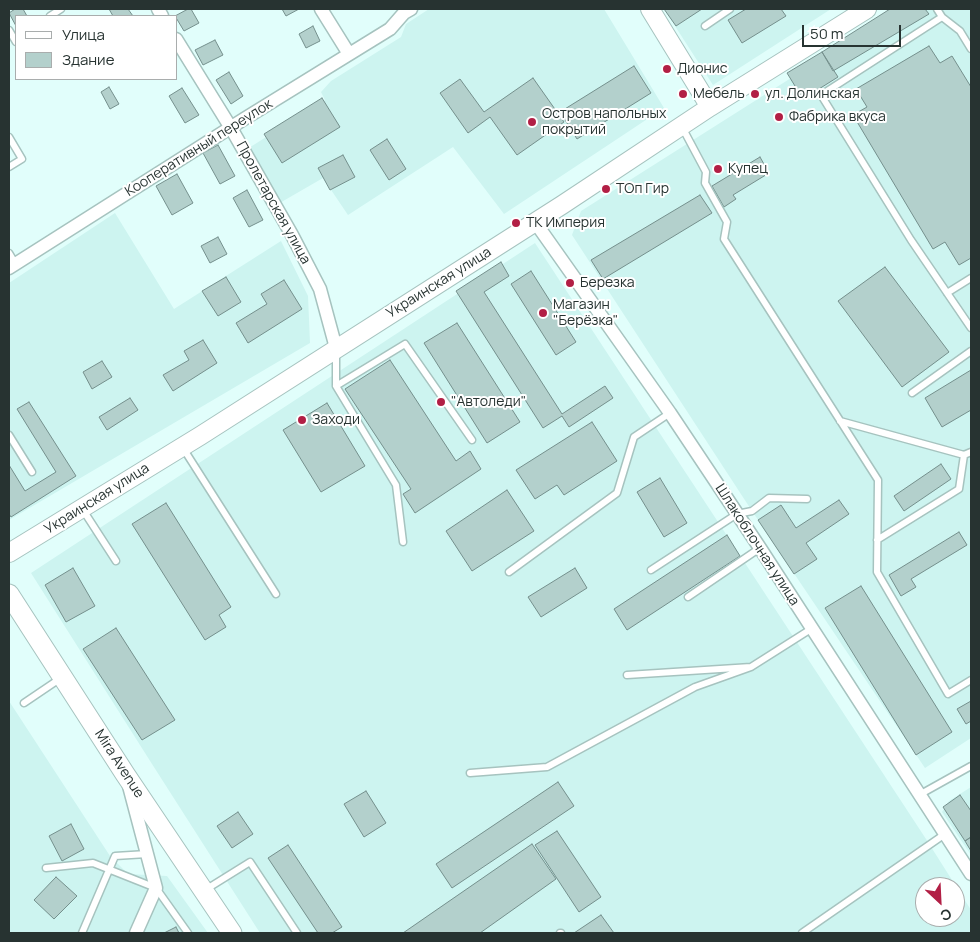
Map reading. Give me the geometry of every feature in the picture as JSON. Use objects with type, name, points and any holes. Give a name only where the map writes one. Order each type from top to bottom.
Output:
[{"type":"main road","points":[[650,9],[710,107]]},
{"type":"main road","name":"Украинская улица","points":[[9,553],[182,447],[535,222],[710,107],[867,9]]},
{"type":"main road","name":"Mira Avenue","points":[[9,594],[232,933]]},
{"type":"street","points":[[321,9],[350,54]]},
{"type":"street","name":"Кооперативный переулок","points":[[11,261],[390,29],[404,13],[411,9]]},
{"type":"street","name":"Пролетарская улица","points":[[178,42],[231,128],[292,235],[320,289],[336,348]]},
{"type":"street","name":"Шлакоблочная улица","points":[[535,222],[670,413],[760,548],[971,874]]},
{"type":"street","points":[[126,774],[156,888],[136,933]]},
{"type":"lane","points":[[705,26],[730,9]]},
{"type":"lane","points":[[937,9],[942,17],[960,31],[971,49]]},
{"type":"lane","points":[[942,17],[821,95],[911,240],[971,328]]},
{"type":"lane","points":[[681,126],[706,172],[705,183],[727,222],[724,239],[878,480],[877,572],[948,694],[971,680]]},
{"type":"lane","points":[[9,137],[22,159],[9,167]]},
{"type":"lane","points":[[948,293],[971,278]]},
{"type":"lane","points":[[336,386],[405,344],[472,440]]},
{"type":"lane","points":[[336,348],[336,386],[396,485],[403,542]]},
{"type":"lane","points":[[912,393],[971,351]]},
{"type":"lane","points":[[509,572],[617,493],[634,438],[670,413]]},
{"type":"lane","points":[[840,421],[964,456],[971,452]]},
{"type":"lane","points":[[9,435],[32,472]]},
{"type":"lane","points":[[182,447],[276,594]]},
{"type":"lane","points":[[877,540],[959,489],[964,456]]},
{"type":"lane","points":[[651,570],[737,514],[752,511],[769,498],[807,499]]},
{"type":"lane","points":[[82,508],[116,561]]},
{"type":"lane","points":[[688,597],[760,548]]},
{"type":"lane","points":[[470,773],[547,767],[695,687],[750,666],[811,629]]},
{"type":"lane","points":[[627,674],[750,666]]},
{"type":"lane","points":[[24,703],[62,677]]},
{"type":"lane","points":[[919,795],[971,766]]},
{"type":"lane","points":[[802,933],[945,834]]},
{"type":"lane","points":[[82,933],[115,856],[147,854]]},
{"type":"lane","points":[[204,891],[250,862],[297,933]]},
{"type":"lane","points":[[46,868],[93,863],[156,888],[188,933]]},
{"type":"shaded area","points":[[429,9],[604,9],[664,108],[504,214],[453,147],[348,215],[323,178],[278,204],[244,151],[325,100],[321,92],[331,81],[401,37],[406,24]]},
{"type":"shaded area","points":[[664,9],[831,9],[713,85]]},
{"type":"shaded area","points":[[900,9],[971,9],[971,738],[925,768],[752,511],[572,235],[581,211]]},
{"type":"shaded area","points":[[115,213],[174,309],[281,241],[308,296],[310,343],[9,520],[9,283]]},
{"type":"shaded area","points":[[535,243],[950,877],[915,877],[915,927],[965,927],[965,901],[971,910],[971,933],[260,933],[31,573]]},
{"type":"shaded area","points":[[9,701],[110,856],[128,874],[167,876],[208,933],[9,933]]},
{"type":"shaded area","points":[[971,787],[971,855],[942,812],[949,801]]},
{"type":"building","points":[[15,9],[23,9],[26,15],[15,15],[15,24],[9,13]]},
{"type":"building","points":[[109,9],[128,9],[132,15],[112,15]]},
{"type":"building","points":[[191,9],[199,23],[184,31],[177,15]]},
{"type":"building","points":[[282,9],[299,9],[286,16]]},
{"type":"building","points":[[664,9],[702,9],[676,26]]},
{"type":"building","points":[[746,9],[781,9],[786,16],[742,43],[728,20]]},
{"type":"building","points":[[890,9],[925,9],[929,14],[833,71],[822,52]]},
{"type":"building","points":[[313,26],[320,41],[306,48],[299,34]]},
{"type":"building","points":[[215,40],[223,55],[203,65],[195,50]]},
{"type":"building","points":[[929,46],[940,63],[952,56],[971,87],[971,258],[959,265],[945,242],[933,249],[853,115],[867,107],[856,89]]},
{"type":"building","points":[[822,52],[838,77],[803,99],[787,73]]},
{"type":"building","points":[[634,66],[651,93],[577,139],[560,112]]},
{"type":"building","points":[[229,72],[243,96],[231,104],[216,80]]},
{"type":"building","points":[[533,78],[564,122],[517,155],[490,117],[468,133],[440,93],[460,79],[484,112]]},
{"type":"building","points":[[109,87],[119,104],[110,109],[101,92]]},
{"type":"building","points":[[182,88],[199,115],[185,123],[169,96]]},
{"type":"building","points":[[322,98],[340,127],[282,163],[264,134]]},
{"type":"building","points":[[387,139],[406,169],[389,180],[370,150]]},
{"type":"building","points":[[218,145],[235,176],[220,184],[203,153]]},
{"type":"building","points":[[343,155],[355,177],[330,190],[318,168]]},
{"type":"building","points":[[760,157],[769,173],[733,195],[736,199],[724,207],[712,186]]},
{"type":"building","points":[[177,174],[193,203],[172,215],[156,186]]},
{"type":"building","points":[[247,190],[263,220],[249,227],[233,198]]},
{"type":"building","points":[[700,195],[712,213],[603,279],[591,260]]},
{"type":"building","points":[[218,237],[227,254],[210,263],[201,246]]},
{"type":"building","points":[[501,262],[509,276],[484,292],[562,414],[605,386],[613,398],[569,427],[562,416],[543,428],[456,291]]},
{"type":"building","points":[[885,267],[949,352],[902,387],[838,301]]},
{"type":"building","name":"Магазин \"Берёзка\"","points":[[531,271],[576,342],[556,355],[511,284]]},
{"type":"building","points":[[226,277],[241,302],[218,316],[202,291]]},
{"type":"building","points":[[284,280],[302,309],[248,343],[236,323],[267,304],[261,294]]},
{"type":"building","points":[[457,323],[520,422],[487,443],[424,343]]},
{"type":"building","points":[[203,340],[217,363],[173,391],[163,375],[189,360],[184,351]]},
{"type":"building","points":[[390,360],[456,461],[470,451],[481,469],[415,513],[403,494],[411,489],[345,389]]},
{"type":"building","points":[[102,361],[112,377],[92,389],[83,372]]},
{"type":"building","points":[[971,370],[971,410],[942,427],[925,398]]},
{"type":"building","points":[[130,398],[138,410],[107,430],[99,417]]},
{"type":"building","points":[[29,402],[76,476],[11,517],[9,514],[9,465],[25,491],[56,472],[17,409]]},
{"type":"building","points":[[327,403],[365,466],[321,492],[283,430]]},
{"type":"building","points":[[592,422],[617,461],[564,495],[557,485],[535,499],[516,470]]},
{"type":"building","points":[[941,464],[951,479],[904,511],[894,496]]},
{"type":"building","points":[[660,478],[687,523],[664,537],[637,492]]},
{"type":"building","points":[[507,490],[534,531],[472,571],[446,531]]},
{"type":"building","points":[[839,500],[849,514],[806,543],[817,559],[794,574],[758,520],[781,505],[796,528]]},
{"type":"building","points":[[166,503],[231,607],[219,615],[226,627],[205,640],[132,524]]},
{"type":"building","points":[[959,532],[967,545],[911,579],[916,587],[901,596],[889,575]]},
{"type":"building","points":[[727,535],[740,556],[627,630],[614,609]]},
{"type":"building","points":[[73,568],[95,606],[66,622],[45,585]]},
{"type":"building","points":[[575,568],[587,588],[541,617],[528,597]]},
{"type":"building","points":[[861,586],[952,732],[916,755],[825,608]]},
{"type":"building","points":[[116,628],[175,720],[142,740],[83,649]]},
{"type":"building","points":[[971,701],[971,721],[966,724],[957,709]]},
{"type":"building","points":[[558,782],[574,806],[452,888],[436,864]]},
{"type":"building","points":[[366,791],[386,823],[364,837],[344,804]]},
{"type":"building","points":[[960,795],[971,811],[971,837],[965,841],[943,807]]},
{"type":"building","points":[[238,812],[253,834],[232,848],[217,826]]},
{"type":"building","points":[[71,824],[84,849],[62,861],[49,836]]},
{"type":"building","points":[[557,831],[601,897],[579,912],[535,845]]},
{"type":"building","points":[[971,837],[971,851],[965,841]]},
{"type":"building","points":[[532,844],[556,879],[480,933],[403,933]]},
{"type":"building","points":[[288,845],[342,927],[332,933],[318,933],[268,858]]},
{"type":"building","points":[[56,877],[77,896],[54,919],[34,900]]},
{"type":"building","points":[[601,915],[614,933],[574,933]]},
{"type":"building","points":[[176,927],[179,933],[164,933]]},
{"type":"place","name":"Дионис","points":[[667,69]]},
{"type":"place","name":"Мебель","points":[[683,94]]},
{"type":"place","name":"ул. Долинская","points":[[755,94]]},
{"type":"place","name":"Фабрика вкуса","points":[[779,117]]},
{"type":"place","name":"Остров напольных покрытий","points":[[532,122]]},
{"type":"place","name":"Купец","points":[[718,169]]},
{"type":"place","name":"ТОп Гир","points":[[606,189]]},
{"type":"place","name":"ТК Империя","points":[[516,223]]},
{"type":"place","name":"Березка","points":[[570,283]]},
{"type":"place","name":"Магазин \"Берёзка\"","points":[[543,313]]},
{"type":"place","name":"\"Автоледи\"","points":[[441,402]]},
{"type":"place","name":"Заходи","points":[[302,420]]}]
